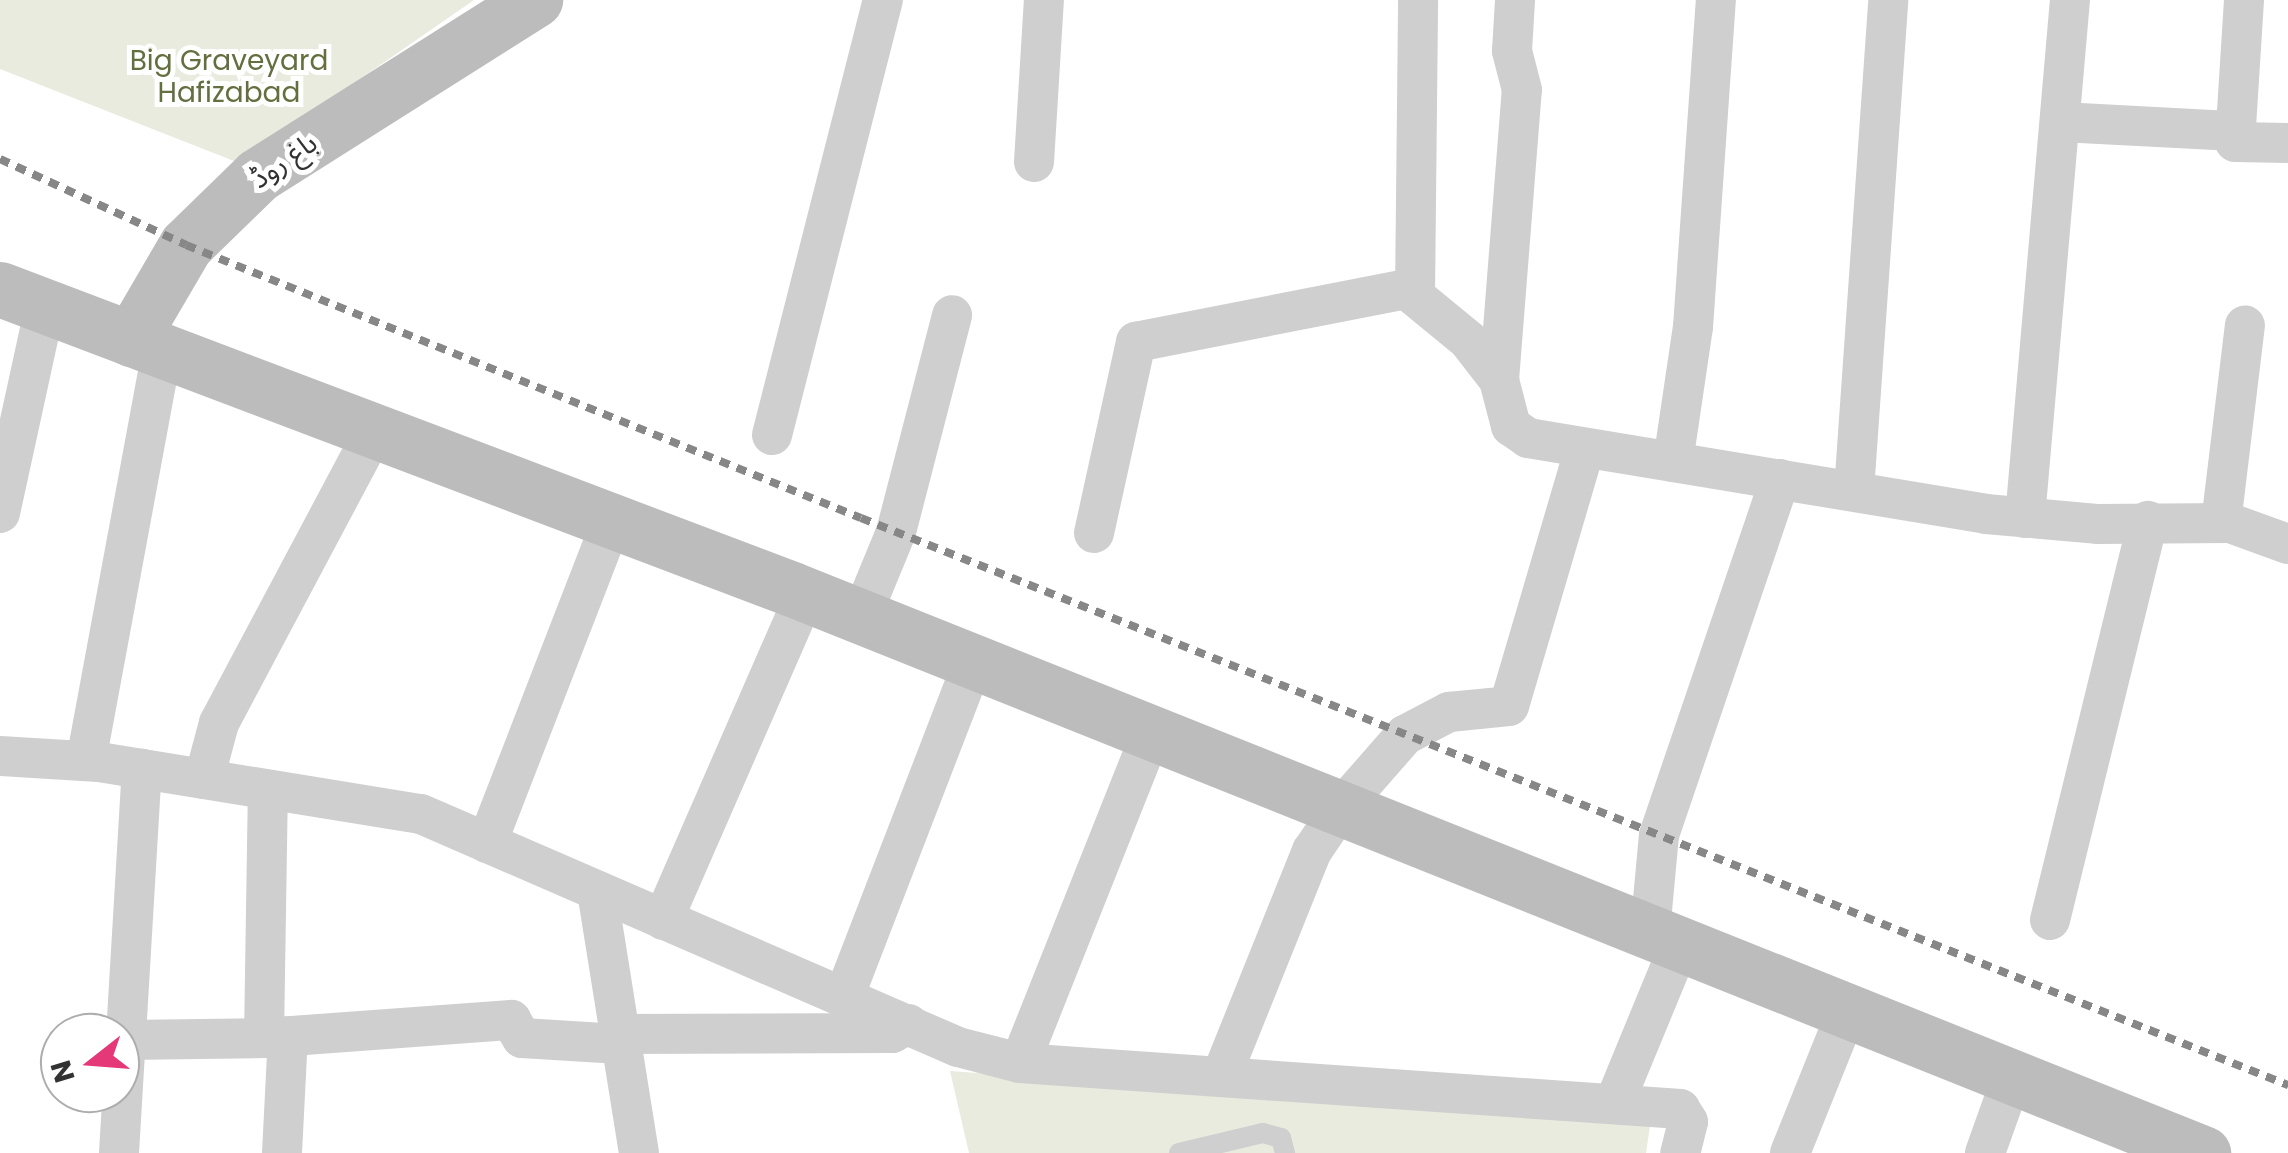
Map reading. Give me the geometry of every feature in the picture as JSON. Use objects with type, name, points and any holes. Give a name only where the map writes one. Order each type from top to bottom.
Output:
[{"type":"street","name":"باغ روڈ","points":[[146,345],[186,245],[258,175],[535,0]]},
{"type":"street","points":[[772,435],[883,0]]},
{"type":"street","points":[[1034,162],[1044,0]]},
{"type":"street","points":[[1415,296],[1418,0]]},
{"type":"street","points":[[1514,0],[1512,52],[1522,90],[1500,380],[1511,426],[1528,438],[2025,518],[2222,523],[2288,544]]},
{"type":"street","points":[[1673,462],[1693,327],[1716,0]]},
{"type":"street","points":[[1854,491],[1888,0]]},
{"type":"street","points":[[2025,518],[2070,0]]},
{"type":"street","points":[[2244,0],[2234,142],[2288,143]]},
{"type":"street","points":[[2062,122],[2236,131]]},
{"type":"street","points":[[1094,533],[1136,342],[1406,289],[1468,340],[1500,380]]},
{"type":"street","points":[[0,513],[23,298],[860,616],[2203,1153]]},
{"type":"street","points":[[860,616],[896,532],[952,315]]},
{"type":"street","points":[[2222,523],[2245,325]]},
{"type":"street","points":[[86,761],[146,345]]},
{"type":"street","points":[[204,779],[219,723],[374,431]]},
{"type":"street","points":[[1222,1076],[1312,851],[1341,808],[1405,735],[1449,712],[1510,706],[1585,448]]},
{"type":"street","points":[[1614,1104],[1665,938],[1658,835],[1780,479]]},
{"type":"street","points":[[486,843],[612,521]]},
{"type":"street","points":[[2050,920],[2148,521]]},
{"type":"street","points":[[662,920],[804,595]]},
{"type":"street","points":[[844,997],[973,662]]},
{"type":"street","points":[[1020,1063],[1151,733]]},
{"type":"street","points":[[0,756],[86,761],[421,814],[958,1047],[1020,1063],[1680,1109],[1688,1122],[1680,1153]]},
{"type":"street","points":[[128,1013],[142,769]]},
{"type":"street","points":[[268,790],[282,1153]]},
{"type":"street","points":[[597,891],[639,1153]]},
{"type":"street","points":[[1790,1153],[1846,1010]]},
{"type":"street","points":[[140,1040],[276,1037],[511,1020],[522,1038],[619,1039],[892,1033],[909,1024]]},
{"type":"street","points":[[1985,1153],[2012,1077]]},
{"type":"street","points":[[119,1153],[121,1113]]},
{"type":"lane","points":[[1179,1153],[1263,1132],[1282,1138],[1285,1153]]},
{"type":"green space","name":"Big Graveyard Hafizabad","points":[[0,0],[474,0],[239,163],[0,69]]},
{"type":"green space","points":[[950,1071],[1650,1126],[1646,1153],[969,1153]]},
{"type":"railway","points":[[0,159],[186,245],[861,518],[2288,1085]]}]
